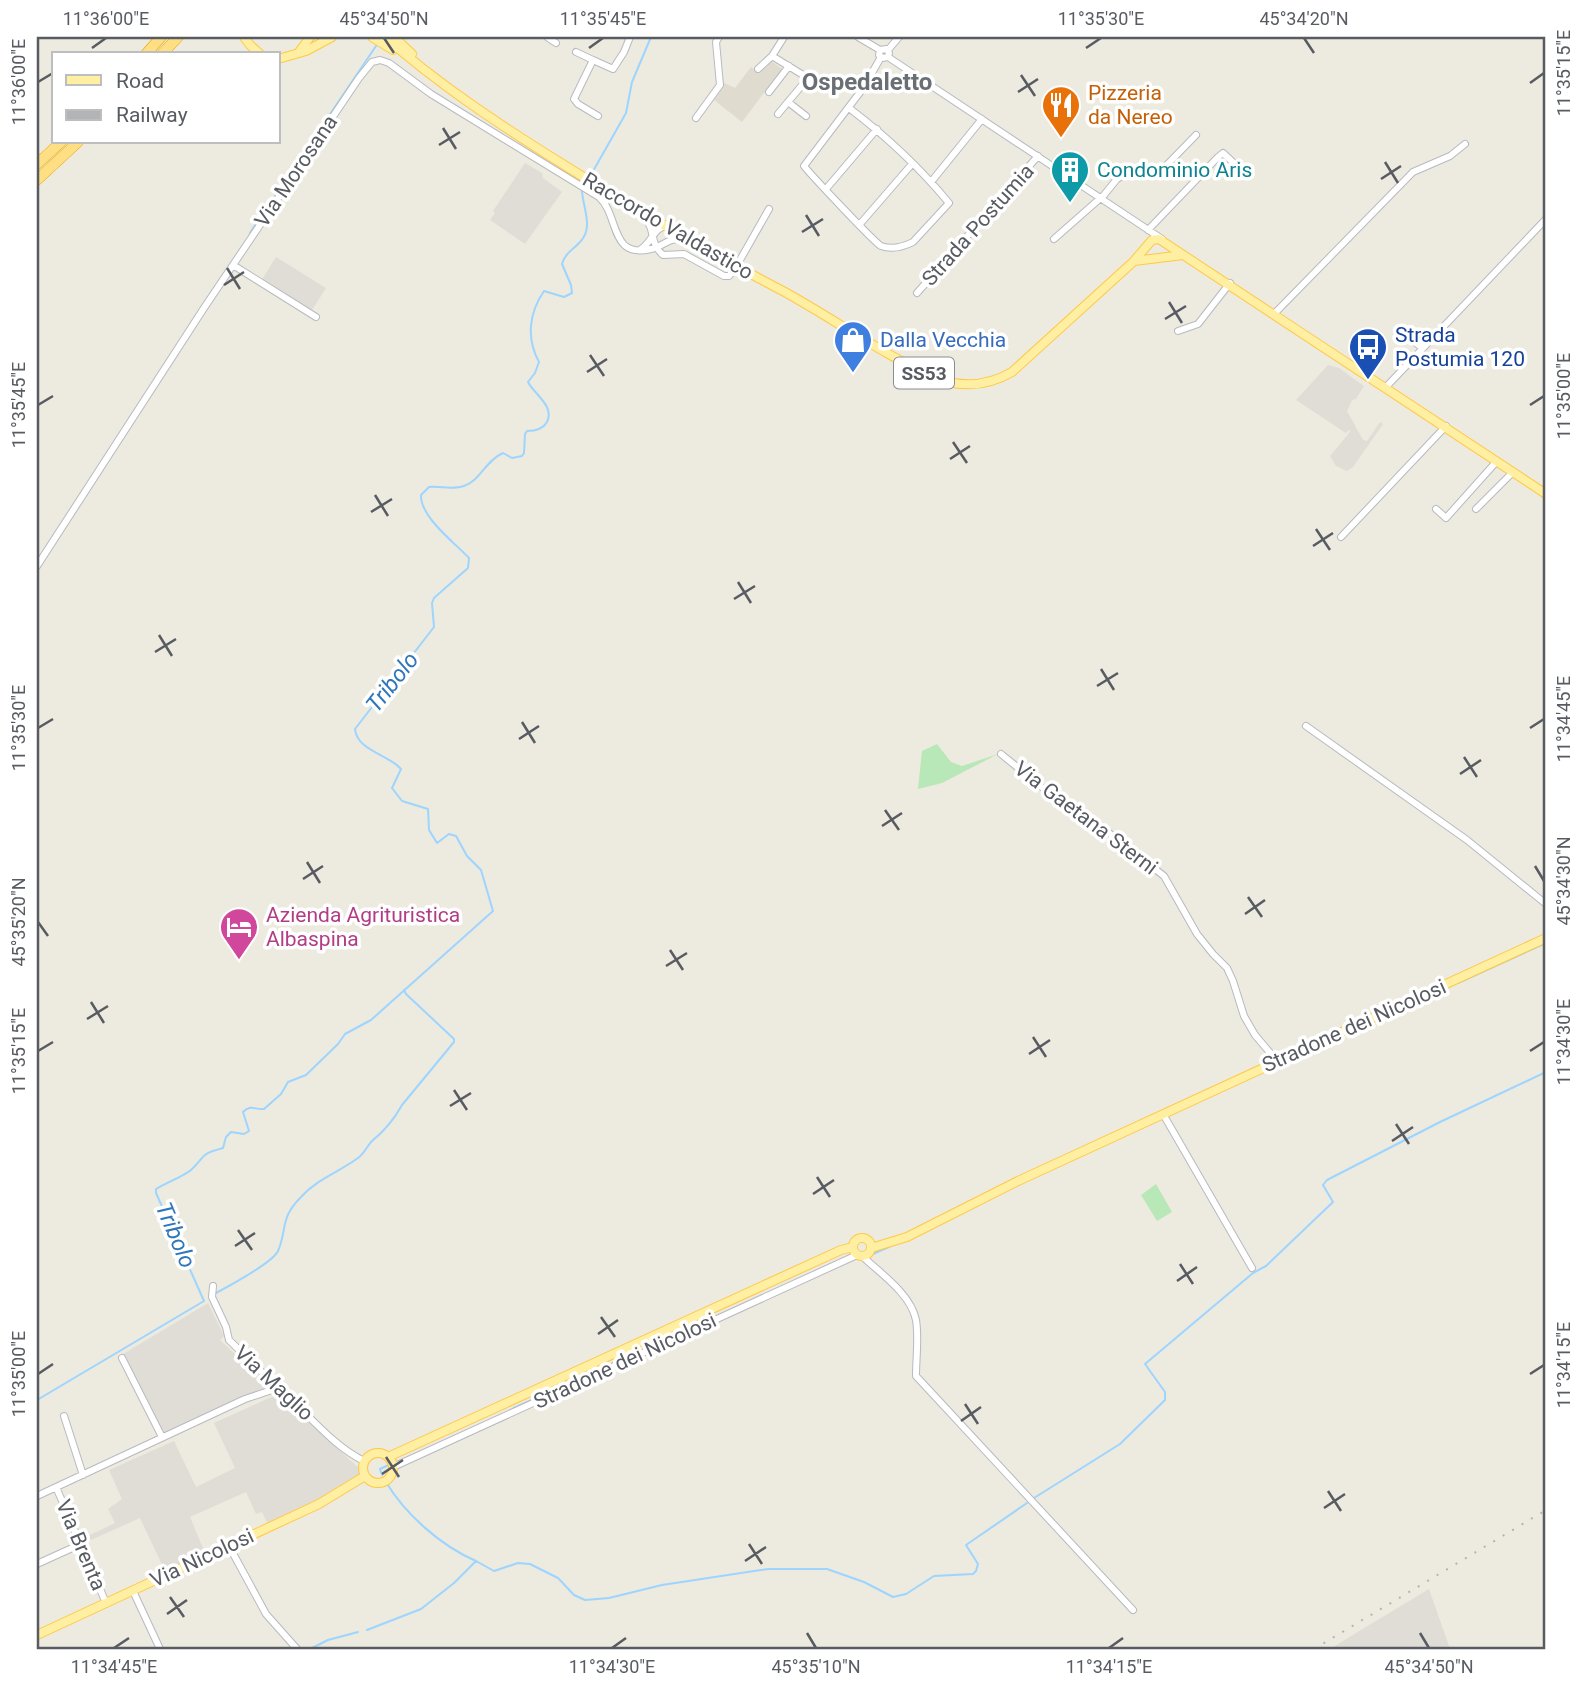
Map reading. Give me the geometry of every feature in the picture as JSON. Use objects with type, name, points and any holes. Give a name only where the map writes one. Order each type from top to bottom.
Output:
[{"type":"highway","points":[[148,52],[161,37]]},
{"type":"highway","points":[[164,52],[178,37]]},
{"type":"highway","points":[[37,164],[59,144]]},
{"type":"highway","points":[[37,180],[76,144]]},
{"type":"main road","points":[[244,37],[258,52]]},
{"type":"main road","points":[[294,56],[304,49],[310,37]]},
{"type":"main road","points":[[280,59],[294,56],[331,37]]},
{"type":"main road","points":[[372,37],[428,74]]},
{"type":"main road","points":[[385,37],[428,74]]},
{"type":"main road","points":[[394,37],[450,90]]},
{"type":"main road","name":"Raccordo Valdastico","points":[[428,74],[494,121],[587,180],[665,226],[732,260]]},
{"type":"main road","name":"Raccordo Valdastico","points":[[553,158],[932,377],[953,384],[971,385],[998,379],[1021,365],[1133,262],[1148,244]]},
{"type":"main road","points":[[1153,258],[1149,254],[1148,244],[1154,239],[1164,241],[1168,251],[1163,258]]},
{"type":"main road","name":"Strada Postumia","points":[[1164,241],[1546,494]]},
{"type":"main road","points":[[1133,262],[1186,256]]},
{"type":"main road","name":"Stradone dei Nicolosi","points":[[364,1461],[375,1453],[388,1457],[841,1250],[867,1254],[871,1248],[907,1237],[1018,1181],[1546,938]]},
{"type":"main road","name":"Stradone dei Nicolosi","points":[[857,1253],[855,1241],[862,1237],[868,1240],[871,1248]]},
{"type":"main road","points":[[388,1457],[393,1467]]},
{"type":"main road","points":[[364,1461],[365,1476]]},
{"type":"main road","name":"Stradone dei Nicolosi","points":[[365,1476],[372,1482],[382,1483],[390,1477],[393,1467]]},
{"type":"main road","name":"Via Nicolosi","points":[[37,1636],[319,1504],[365,1476]]},
{"type":"street","points":[[547,37],[556,43]]},
{"type":"street","points":[[576,52],[612,69],[624,52],[630,37]]},
{"type":"street","points":[[696,118],[720,85],[716,42],[719,37]]},
{"type":"street","points":[[758,69],[772,56],[784,37]]},
{"type":"street","name":"Strada Postumia","points":[[858,37],[1164,241]]},
{"type":"street","points":[[849,108],[877,129],[949,203],[913,242],[906,246],[897,248],[877,244],[804,164],[849,108],[884,54],[899,37]]},
{"type":"street","points":[[772,56],[808,78],[778,114]]},
{"type":"street","name":"Via Morosana","points":[[37,566],[233,265],[369,64],[380,60],[391,64],[442,101],[596,195],[609,209],[620,241],[627,248],[639,250]]},
{"type":"street","points":[[593,60],[574,99],[598,116]]},
{"type":"street","points":[[769,92],[789,66]]},
{"type":"street","points":[[788,102],[806,116]]},
{"type":"street","points":[[931,182],[982,119]]},
{"type":"street","points":[[826,188],[877,129]]},
{"type":"street","points":[[1054,239],[1101,198],[1117,179],[1130,171],[1142,169],[1158,174],[1196,135]]},
{"type":"street","points":[[1275,313],[1413,172],[1450,156],[1465,144]]},
{"type":"street","points":[[1148,244],[1146,229],[1218,157],[1223,153],[1227,155],[1238,167]]},
{"type":"street","name":"Strada Postumia","points":[[917,293],[1038,156]]},
{"type":"street","points":[[860,224],[912,164]]},
{"type":"street","points":[[587,180],[646,219],[652,242],[665,256],[684,254],[724,276],[730,275],[734,270]]},
{"type":"street","points":[[614,191],[660,220],[665,226],[667,235],[663,242],[656,247],[639,250]]},
{"type":"street","points":[[663,242],[681,239],[732,260],[769,209]]},
{"type":"street","points":[[1386,387],[1546,219]]},
{"type":"street","points":[[639,250],[652,235],[665,226]]},
{"type":"street","points":[[233,265],[316,317]]},
{"type":"street","points":[[1178,331],[1198,324],[1230,283]]},
{"type":"street","points":[[1399,331],[1423,348]]},
{"type":"street","points":[[1341,537],[1446,426]]},
{"type":"street","points":[[1436,509],[1446,518],[1497,461]]},
{"type":"street","points":[[1476,509],[1513,472]]},
{"type":"street","points":[[1306,726],[1467,840],[1546,904]]},
{"type":"street","name":"Via Gaetana Sterni","points":[[1001,754],[1164,876],[1197,933],[1227,968],[1244,1016],[1255,1035],[1277,1061]]},
{"type":"street","points":[[1163,1114],[1252,1268]]},
{"type":"street","points":[[857,1253],[901,1293],[911,1306],[916,1317],[916,1376],[1133,1610]]},
{"type":"street","name":"Stradone dei Nicolosi","points":[[393,1467],[857,1253]]},
{"type":"street","name":"Via Maglio","points":[[213,1286],[212,1297],[229,1340],[347,1452],[364,1461]]},
{"type":"street","points":[[122,1357],[162,1437]]},
{"type":"street","points":[[37,1496],[245,1399],[278,1388]]},
{"type":"street","points":[[64,1416],[83,1475]]},
{"type":"street","name":"Via Brenta","points":[[56,1487],[106,1603]]},
{"type":"street","points":[[37,1564],[81,1544]]},
{"type":"street","points":[[229,1546],[266,1614],[297,1649]]},
{"type":"street","points":[[133,1591],[160,1649]]},
{"type":"shaded area","points":[[771,61],[782,69],[742,122],[714,100],[724,83],[735,88],[751,67],[759,74]]},
{"type":"shaded area","points":[[525,163],[542,173],[543,178],[562,192],[525,244],[490,220],[495,213],[493,211]]},
{"type":"shaded area","points":[[276,257],[326,288],[312,310],[261,281]]},
{"type":"shaded area","points":[[1328,365],[1339,368],[1364,386],[1347,411],[1363,440],[1367,441],[1380,422],[1383,424],[1353,467],[1347,471],[1336,466],[1330,456],[1350,429],[1346,433],[1296,400]]},
{"type":"shaded area","points":[[208,1303],[224,1336],[220,1340],[270,1387],[164,1434],[123,1354]]},
{"type":"shaded area","points":[[278,1394],[362,1471],[345,1487],[268,1524],[262,1512],[256,1514],[246,1492],[190,1517],[205,1553],[165,1571],[140,1518],[91,1540],[88,1536],[115,1523],[108,1509],[122,1499],[109,1470],[174,1441],[196,1487],[235,1468],[214,1423]]},
{"type":"shaded area","points":[[1429,1589],[1450,1649],[1330,1649],[1351,1636]]},
{"type":"green space","points":[[937,744],[951,762],[962,766],[998,754],[942,783],[918,789],[922,751]]},
{"type":"green space","points":[[1156,1184],[1172,1212],[1157,1221],[1141,1195]]},
{"type":"waterway","name":"Tribolo","points":[[592,173],[626,113],[632,82],[651,37]]},
{"type":"waterway","points":[[250,233],[376,46]]},
{"type":"waterway","name":"Tribolo","points":[[37,1400],[204,1301],[156,1189],[191,1170],[206,1154],[223,1148],[226,1137],[231,1132],[244,1134],[249,1131],[243,1112],[250,1108],[264,1109],[281,1094],[288,1082],[306,1075],[345,1034],[371,1020],[493,911],[481,870],[467,856],[456,836],[449,834],[437,843],[429,830],[428,809],[402,801],[392,788],[401,769],[366,747],[355,729],[434,627],[434,598],[468,568],[469,558],[432,521],[422,503],[421,495],[429,487],[455,488],[470,483],[503,453],[512,458],[522,456],[527,431],[538,429],[547,422],[549,416],[546,405],[528,382],[539,362],[532,344],[532,317],[544,291],[564,297],[572,293],[562,264],[586,231],[587,218],[582,191]]},
{"type":"waterway","points":[[1458,983],[1546,943]]},
{"type":"waterway","points":[[216,1293],[250,1274],[274,1256],[280,1247],[287,1217],[297,1202],[314,1185],[360,1156],[454,1042],[404,990]]},
{"type":"waterway","points":[[1350,1032],[1390,1014]]},
{"type":"waterway","points":[[1034,1498],[1120,1444],[1165,1400],[1165,1392],[1145,1364],[1253,1273],[1266,1266],[1333,1202],[1323,1185],[1327,1180],[1546,1072]]},
{"type":"waterway","points":[[873,1254],[891,1246]]},
{"type":"waterway","points":[[514,1408],[550,1392]]},
{"type":"waterway","points":[[382,1475],[380,1469],[393,1463]]},
{"type":"waterway","points":[[367,1630],[421,1609],[454,1583],[476,1561],[450,1547],[425,1528],[403,1506],[386,1482]]},
{"type":"waterway","points":[[476,1561],[494,1571],[518,1563],[530,1564],[558,1578],[574,1595],[585,1600],[768,1569],[827,1569],[864,1582],[893,1597],[906,1594],[934,1576],[973,1574],[978,1564],[966,1545],[1027,1503]]},
{"type":"waterway","points":[[310,1649],[328,1640],[358,1632]]},
{"type":"railway","points":[[1314,1649],[1546,1510]]},
{"type":"place","name":"Pizzeria da Nereo","points":[[1061,139]]},
{"type":"place","name":"Condominio Aris","points":[[1070,204]]},
{"type":"place","name":"Dalla Vecchia","points":[[853,374]]},
{"type":"place","name":"Strada Postumia 120","points":[[1368,381]]},
{"type":"place","name":"Azienda Agrituristica Albaspina","points":[[239,961]]},
{"type":"district","name":"Ospedaletto","points":[[867,82]]}]
